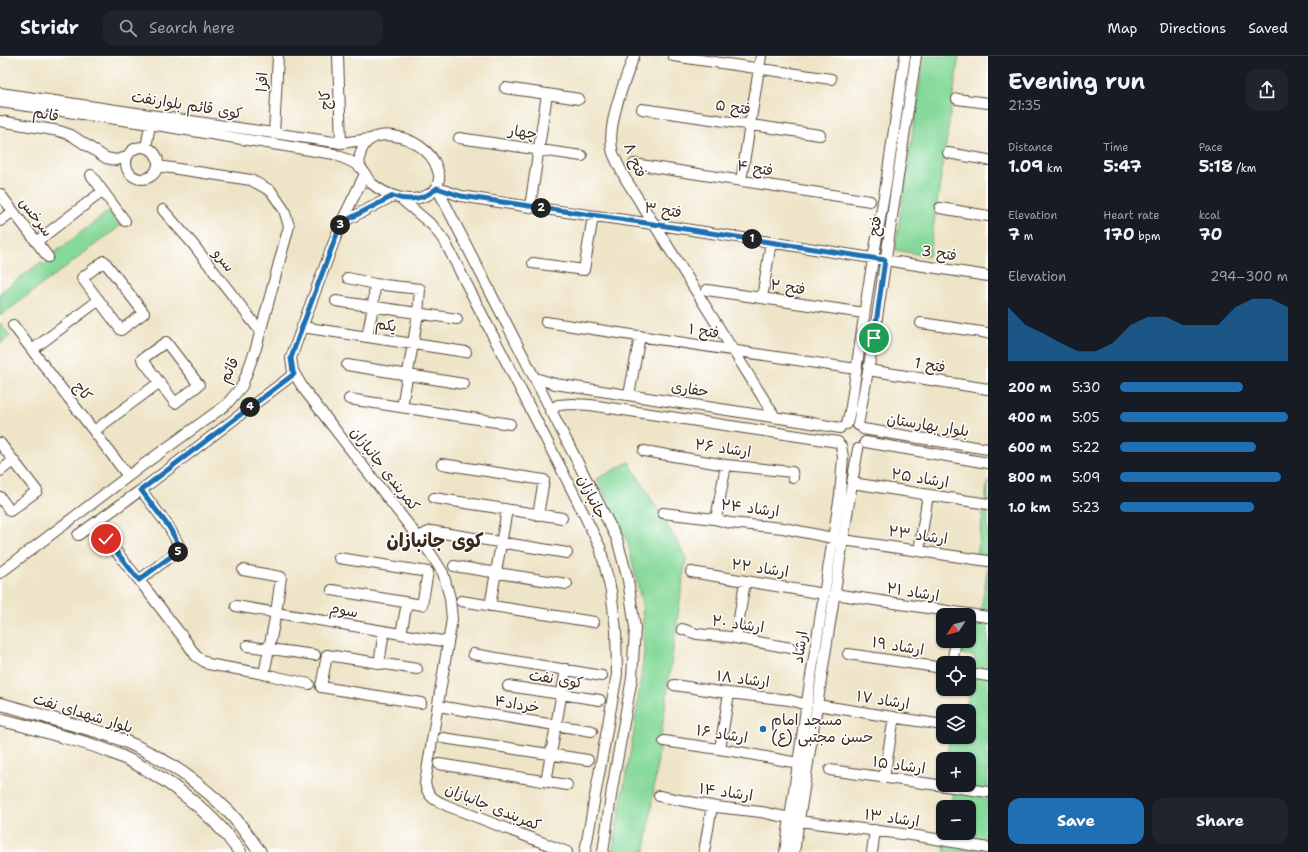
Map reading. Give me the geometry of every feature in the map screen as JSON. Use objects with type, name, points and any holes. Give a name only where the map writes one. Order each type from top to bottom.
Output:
[{"type":"main road","name":"بلوار شهدای نفت","points":[[0,704],[84,727],[117,738],[140,748],[195,782],[214,798],[229,812],[260,852]]},
{"type":"main road","name":"بلوار شهدای نفت","points":[[0,720],[90,744],[132,761],[179,791],[210,817],[224,831],[240,852]]},
{"type":"street","name":"افرا","points":[[274,134],[278,56]]},
{"type":"street","name":"کاج","points":[[338,56],[341,143]]},
{"type":"street","name":"فتح ۸","points":[[634,56],[615,113],[611,135],[613,152],[625,178],[653,224],[775,417]]},
{"type":"street","points":[[673,56],[831,79]]},
{"type":"street","points":[[741,181],[761,56]]},
{"type":"street","name":"فتح","points":[[844,426],[856,369],[905,56]]},
{"type":"street","name":"فتح","points":[[860,427],[916,56]]},
{"type":"street","points":[[505,88],[578,99]]},
{"type":"street","name":"کوی قائم بلوارنفت","points":[[0,93],[334,154],[362,171]]},
{"type":"street","points":[[530,206],[547,94]]},
{"type":"street","points":[[957,99],[988,103]]},
{"type":"street","name":"کوی قائم بلوارنفت","points":[[0,102],[341,143],[370,139]]},
{"type":"street","name":"فتح ۵","points":[[642,109],[820,135]]},
{"type":"street","points":[[146,148],[151,120]]},
{"type":"street","name":"قائم","points":[[0,121],[59,131],[71,135],[106,158],[116,160],[127,157]]},
{"type":"street","points":[[390,135],[402,137],[414,142],[426,151],[435,163],[440,176],[437,188],[431,194],[422,198],[413,199],[396,197],[384,192],[370,182],[362,171],[359,158],[362,147],[370,139],[390,135]]},
{"type":"street","name":"چهار","points":[[459,138],[582,156]]},
{"type":"street","points":[[139,147],[146,148],[154,152],[157,156],[158,166],[156,171],[149,178],[139,179],[130,173],[127,168],[127,157],[134,149],[139,147]]},
{"type":"street","points":[[948,153],[988,160]]},
{"type":"street","name":"فتح ۴","points":[[634,164],[870,201]]},
{"type":"street","name":"قائم","points":[[0,573],[128,476],[226,405],[242,386],[256,348],[289,226],[284,210],[271,191],[251,180],[158,166]]},
{"type":"street","name":"کمربندی جانبازان","points":[[362,171],[291,358],[293,372],[308,394],[431,554],[443,573],[450,598],[452,619],[425,783],[432,799],[567,852]]},
{"type":"street","points":[[90,175],[125,221]]},
{"type":"street","name":"فتح ۳","points":[[437,188],[461,196],[885,260]]},
{"type":"street","name":"جانبازان","points":[[437,188],[535,378],[550,411],[617,539],[628,580],[635,628],[632,678],[612,789],[603,852]]},
{"type":"street","points":[[36,242],[103,191]]},
{"type":"street","name":"سرخس","points":[[0,194],[48,257]]},
{"type":"street","points":[[341,223],[396,197]]},
{"type":"street","name":"جانبازان","points":[[396,197],[433,226],[445,242],[600,547],[611,591],[616,630],[617,674],[586,852]]},
{"type":"street","points":[[940,208],[988,216]]},
{"type":"street","name":"سرو","points":[[163,210],[192,243],[260,331]]},
{"type":"street","points":[[0,221],[13,211]]},
{"type":"street","points":[[533,263],[584,270],[593,216]]},
{"type":"street","points":[[762,298],[771,242]]},
{"type":"street","name":"فتح 3","points":[[885,260],[988,276]]},
{"type":"street","points":[[104,261],[144,313],[122,330],[99,300],[82,278],[104,261]]},
{"type":"street","points":[[348,278],[375,284],[420,289],[418,314],[402,407]]},
{"type":"street","points":[[368,337],[375,284]]},
{"type":"street","name":"فتح ۲","points":[[707,290],[864,313]]},
{"type":"street","points":[[32,350],[99,300]]},
{"type":"street","points":[[336,301],[457,319]]},
{"type":"street","name":"فتح ۱","points":[[546,322],[856,369]]},
{"type":"street","points":[[921,322],[988,332]]},
{"type":"street","name":"کاج","points":[[13,325],[128,476]]},
{"type":"street","name":"یکم","points":[[302,327],[466,352]]},
{"type":"street","points":[[629,395],[640,336]]},
{"type":"street","points":[[166,342],[199,385],[175,403],[160,382],[142,359],[166,342]]},
{"type":"street","points":[[347,365],[464,384]]},
{"type":"street","name":"فتح 1","points":[[868,370],[988,389]]},
{"type":"street","points":[[78,535],[141,490],[294,374]]},
{"type":"street","name":"حفاری","points":[[535,378],[555,384],[844,426]]},
{"type":"street","points":[[94,431],[160,382]]},
{"type":"street","points":[[349,399],[510,424]]},
{"type":"street","name":"حفاری","points":[[550,411],[558,405],[590,405],[839,444]]},
{"type":"street","points":[[851,423],[860,427],[865,438],[861,446],[849,451],[839,444],[838,433],[844,426],[851,423]]},
{"type":"street","name":"بلوار بهارستان","points":[[860,427],[988,449]]},
{"type":"street","points":[[0,443],[36,491],[10,511],[0,497]]},
{"type":"street","name":"ارشاد","points":[[794,820],[798,763],[818,705],[834,594],[843,457],[839,444]]},
{"type":"street","name":"بلوار بهارستان","points":[[861,446],[988,463]]},
{"type":"street","name":"ارشاد","points":[[790,849],[807,736],[806,705],[824,594],[861,446]]},
{"type":"street","name":"ارشاد ۲۶","points":[[644,451],[726,464],[792,472],[793,478]]},
{"type":"street","points":[[0,471],[14,461]]},
{"type":"street","points":[[442,464],[544,480],[538,515]]},
{"type":"street","points":[[716,519],[726,464]]},
{"type":"street","name":"ارشاد ۲۵","points":[[852,483],[986,503]]},
{"type":"street","points":[[573,492],[588,484]]},
{"type":"street","points":[[139,580],[181,549],[169,527],[141,490]]},
{"type":"street","points":[[919,551],[928,495]]},
{"type":"street","points":[[434,498],[562,518]]},
{"type":"street","points":[[490,606],[507,510]]},
{"type":"street","name":"ارشاد ۲۴","points":[[663,512],[716,519],[730,523],[783,528],[838,539]]},
{"type":"street","points":[[418,537],[431,531],[567,553]]},
{"type":"street","points":[[106,539],[196,656],[208,664],[309,684]]},
{"type":"street","name":"ارشاد ۲۳","points":[[838,539],[988,561]]},
{"type":"street","points":[[332,590],[422,605],[428,572],[339,558]]},
{"type":"street","points":[[454,566],[567,584]]},
{"type":"street","points":[[243,570],[281,577],[276,613],[264,674]]},
{"type":"street","name":"ارشاد ۲۲","points":[[691,572],[824,594]]},
{"type":"street","points":[[736,638],[745,581]]},
{"type":"street","name":"ارشاد ۲۱","points":[[834,594],[936,610]]},
{"type":"street","points":[[461,601],[594,622]]},
{"type":"street","points":[[401,634],[407,603]]},
{"type":"street","name":"سوم","points":[[236,606],[448,642]]},
{"type":"street","name":"ارشاد ۲۱","points":[[976,616],[988,617]]},
{"type":"street","name":"ارشاد ۲۰","points":[[682,628],[697,634],[736,638],[791,648]]},
{"type":"street","points":[[379,664],[384,632]]},
{"type":"street","points":[[247,646],[315,655]]},
{"type":"street","points":[[473,654],[602,676]]},
{"type":"street","name":"ارشاد ۱۹","points":[[848,654],[936,667]]},
{"type":"street","points":[[417,669],[327,656],[321,687],[421,703]]},
{"type":"street","points":[[546,782],[566,670]]},
{"type":"street","points":[[976,674],[988,676]]},
{"type":"street","name":"ارشاد ۱۸","points":[[674,685],[789,700],[806,705]]},
{"type":"street","name":"کوی نفت","points":[[508,686],[600,700]]},
{"type":"street","points":[[720,749],[729,693]]},
{"type":"street","name":"ارشاد ۱۷","points":[[818,705],[936,724]]},
{"type":"street","name":"خرداد۴","points":[[438,706],[592,731]]},
{"type":"street","points":[[884,778],[894,717]]},
{"type":"street","points":[[443,738],[588,760]]},
{"type":"street","name":"ارشاد ۱۶","points":[[664,741],[798,763]]},
{"type":"street","points":[[439,764],[567,785]]},
{"type":"street","name":"ارشاد ۱۵","points":[[830,770],[988,792]]},
{"type":"street","name":"ارشاد ۱۴","points":[[659,796],[712,806],[755,811],[794,820]]},
{"type":"street","points":[[704,852],[712,806]]},
{"type":"street","name":"ارشاد ۱۳","points":[[794,820],[875,830],[985,847]]},
{"type":"street","points":[[872,852],[875,830]]},
{"type":"green space","points":[[924,56],[959,56],[929,256],[895,250]]},
{"type":"green space","points":[[109,211],[120,226],[0,316],[0,293],[41,262],[44,266],[52,260],[53,254]]},
{"type":"green space","points":[[0,323],[10,336],[0,344]]},
{"type":"green space","points":[[629,462],[686,557],[645,852],[612,852],[634,731],[644,652],[642,604],[628,543],[597,479]]},
{"type":"green space","points":[[988,481],[988,556],[977,555]]},
{"type":"green space","points":[[988,566],[988,822],[983,852],[944,852],[946,840],[976,840],[976,800],[952,800],[954,792],[976,792],[976,752],[948,752],[948,744],[976,744],[976,704],[967,704],[968,696],[976,696],[976,656],[960,654],[961,648],[976,648],[976,622],[979,622]]},
{"type":"place","name":"مسجد امام حسن مجتبی (ع)","points":[[763,729]]},
{"type":"district","name":"کوی جانبازان","points":[[435,540]]},
{"type":"route","points":[[106,539],[139,580],[181,549],[169,527],[141,490],[294,374],[291,358],[341,223],[393,196],[413,199],[422,198],[431,194],[437,188],[461,196],[885,260],[874,338]]}]
